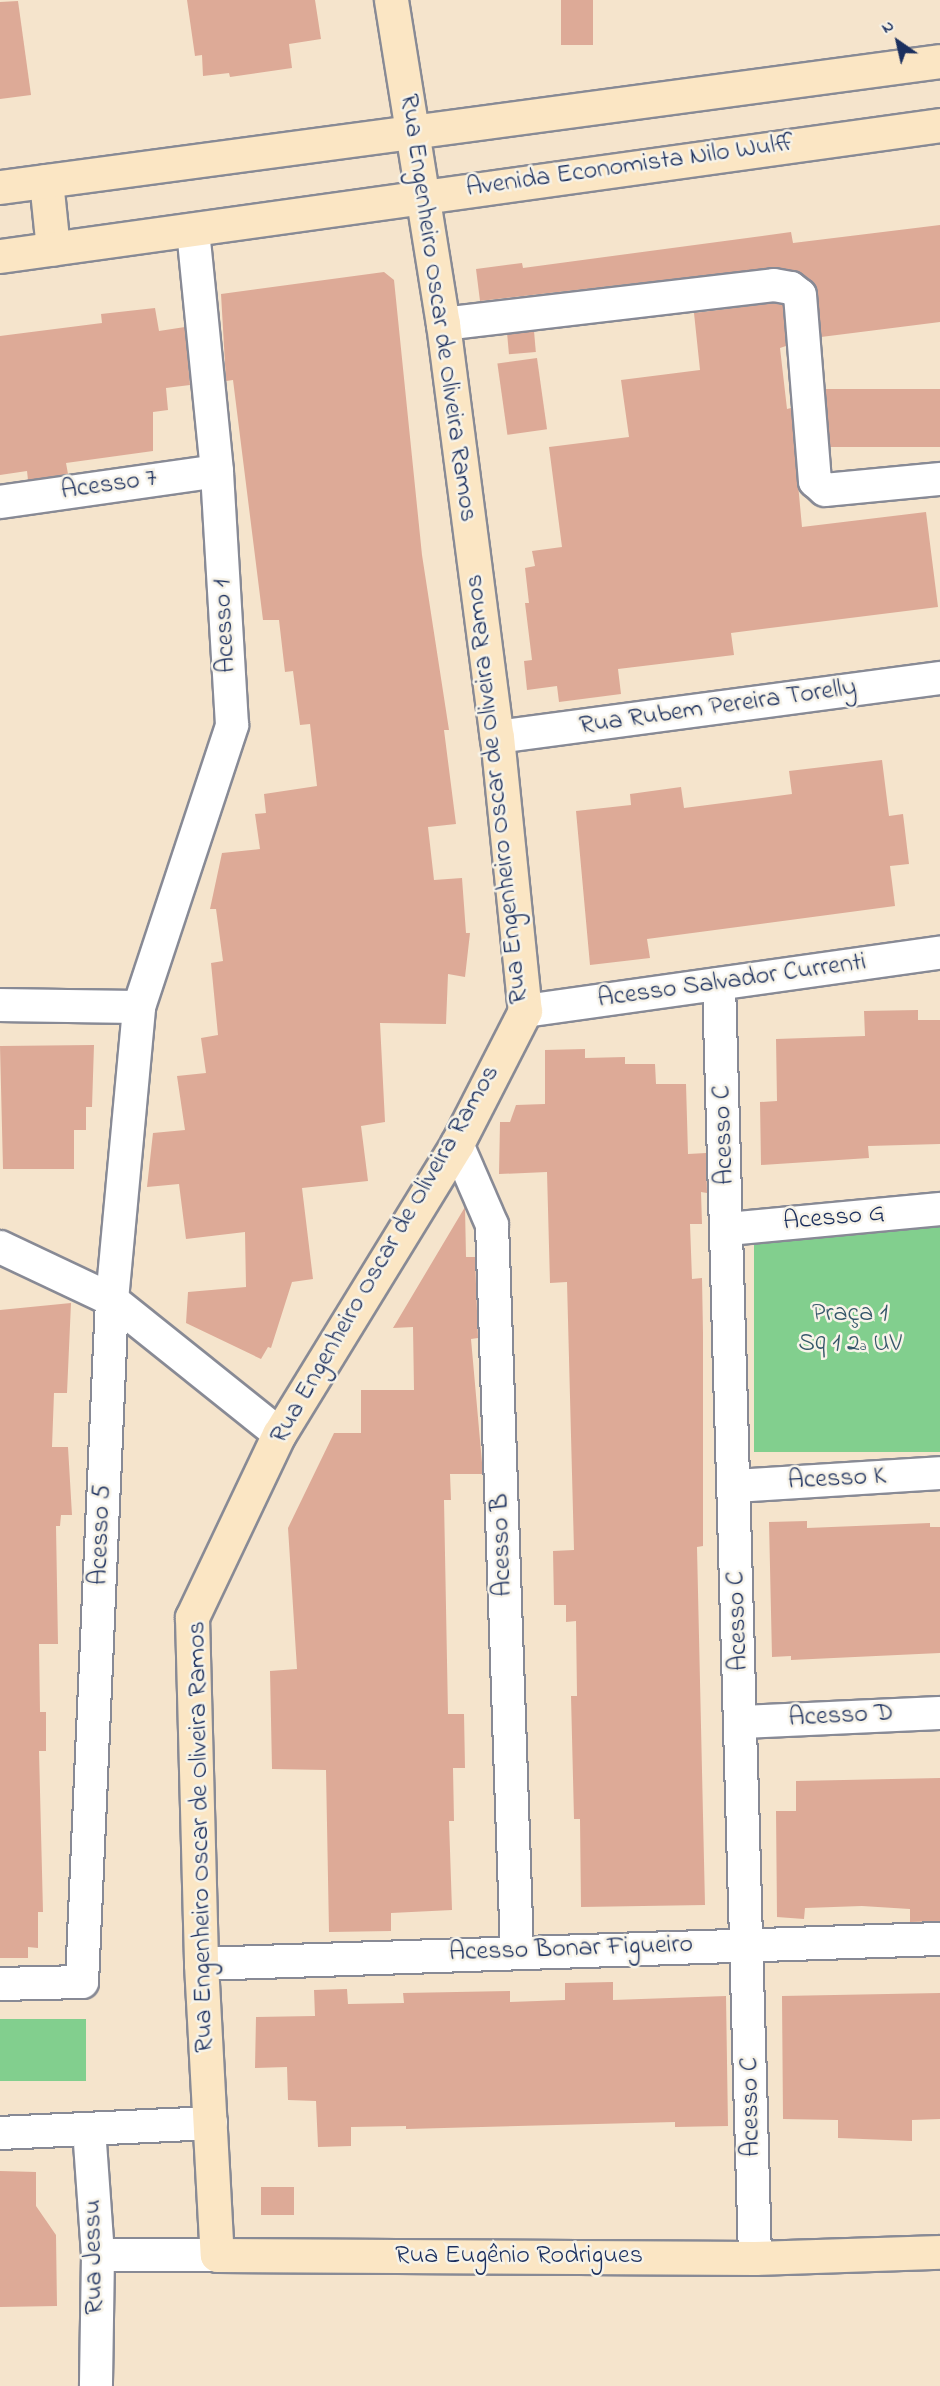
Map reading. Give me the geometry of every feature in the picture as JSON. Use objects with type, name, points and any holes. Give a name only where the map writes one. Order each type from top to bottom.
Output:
[{"type":"street","name":"Rua Engenheiro Oscar de Oliveira Ramos","points":[[217,2255],[201,1964],[192,1617],[279,1434],[457,1144],[525,1011],[497,737],[443,324],[391,0]]},
{"type":"street","points":[[0,187],[940,61]]},
{"type":"street","name":"Avenida Economista Nilo Wulff","points":[[0,256],[193,230],[423,195],[940,125]]},
{"type":"street","points":[[46,181],[53,249]]},
{"type":"street","name":"Acesso 1","points":[[139,1007],[232,725],[217,471],[193,230]]},
{"type":"street","points":[[443,324],[774,285],[791,288],[800,296],[815,481],[825,490],[940,479]]},
{"type":"street","name":"Acesso 7","points":[[0,502],[217,471]]},
{"type":"street","name":"Rua Rubem Pereira Torelly","points":[[497,737],[940,678]]},
{"type":"street","name":"Acesso Salvador Currenti","points":[[525,1011],[940,953]]},
{"type":"street","name":"Acesso C","points":[[720,984],[755,2258]]},
{"type":"street","points":[[0,1005],[139,1007]]},
{"type":"street","name":"Acesso 5","points":[[0,1984],[82,1982],[112,1300],[139,1007]]},
{"type":"street","name":"Acesso B","points":[[457,1144],[492,1225],[518,1953]]},
{"type":"street","name":"Acesso G","points":[[728,1229],[940,1209]]},
{"type":"street","points":[[0,1247],[112,1300],[279,1434]]},
{"type":"street","name":"Acesso K","points":[[735,1486],[940,1473]]},
{"type":"street","name":"Acesso D","points":[[742,1722],[940,1713]]},
{"type":"street","name":"Acesso Bonar Figueiro","points":[[201,1964],[748,1943],[940,1939]]},
{"type":"street","points":[[0,2133],[211,2123]]},
{"type":"street","name":"Rua Jessu","points":[[89,2129],[98,2255],[96,2386]]},
{"type":"street","name":"Rua Eugênio Rodrigues","points":[[98,2255],[755,2258],[940,2253]]},
{"type":"green space","name":"Praça 1 Sq 1 2ª UV","points":[[754,1225],[940,1225],[940,1452],[754,1452]]},
{"type":"green space","points":[[0,2019],[86,2019],[86,2081],[0,2081]]},
{"type":"building","points":[[187,0],[315,0],[321,39],[289,44],[292,68],[230,77],[229,73],[203,76],[202,55],[195,56]]},
{"type":"building","points":[[561,0],[593,0],[593,45],[561,45]]},
{"type":"building","points":[[18,1],[31,95],[0,99],[0,2]]},
{"type":"building","points":[[940,225],[940,322],[821,337],[816,286],[802,274],[777,267],[480,301],[476,269],[522,263],[523,268],[791,232],[793,243]]},
{"type":"building","points":[[384,272],[394,280],[422,555],[449,730],[444,730],[456,824],[428,827],[434,880],[462,878],[466,933],[470,933],[465,977],[448,974],[446,1024],[380,1023],[385,1122],[361,1126],[368,1181],[302,1188],[313,1279],[292,1282],[271,1348],[268,1347],[261,1359],[186,1323],[188,1292],[246,1287],[245,1232],[186,1239],[179,1184],[147,1187],[153,1133],[185,1130],[177,1076],[206,1073],[201,1038],[218,1035],[211,963],[223,961],[216,909],[210,909],[222,853],[260,849],[255,814],[266,813],[264,794],[317,786],[310,724],[300,725],[293,671],[285,672],[279,620],[263,620],[233,380],[226,381],[221,294]]},
{"type":"building","points":[[773,303],[783,305],[786,346],[780,348],[787,409],[791,408],[802,527],[926,512],[938,607],[731,633],[734,655],[618,669],[621,694],[559,702],[557,686],[527,690],[524,661],[532,660],[525,603],[529,603],[525,568],[535,566],[532,551],[562,547],[549,447],[629,437],[621,380],[700,370],[694,313]]},
{"type":"building","points":[[155,308],[159,331],[185,327],[190,385],[166,388],[168,410],[153,412],[153,451],[66,463],[68,474],[28,480],[27,471],[0,475],[0,336],[102,323],[101,314]]},
{"type":"building","points":[[534,331],[536,352],[509,354],[507,333]]},
{"type":"building","points":[[537,358],[547,429],[507,435],[497,364]]},
{"type":"building","points":[[826,389],[940,389],[940,447],[826,447]]},
{"type":"building","points":[[882,760],[889,816],[903,814],[909,864],[890,866],[895,906],[647,939],[650,958],[590,965],[576,811],[631,805],[630,794],[681,787],[684,808],[792,794],[789,771]]},
{"type":"building","points":[[918,1010],[918,1020],[940,1020],[940,1144],[868,1146],[869,1158],[761,1165],[760,1102],[777,1101],[776,1039],[865,1036],[864,1011]]},
{"type":"building","points":[[94,1045],[92,1107],[86,1107],[86,1130],[74,1130],[74,1169],[3,1169],[0,1046]]},
{"type":"building","points":[[585,1049],[585,1058],[625,1057],[625,1064],[655,1064],[656,1084],[686,1084],[688,1154],[706,1153],[707,1193],[701,1192],[702,1224],[690,1224],[692,1279],[702,1278],[703,1546],[697,1547],[705,1905],[581,1907],[580,1819],[574,1819],[571,1696],[577,1696],[576,1621],[566,1622],[566,1605],[554,1605],[553,1551],[574,1550],[567,1282],[550,1283],[547,1172],[499,1174],[500,1122],[510,1122],[516,1105],[545,1104],[545,1050]]},
{"type":"building","points":[[465,1207],[466,1257],[475,1257],[478,1338],[471,1339],[483,1474],[450,1474],[451,1500],[444,1500],[448,1714],[464,1714],[465,1768],[453,1768],[454,1821],[449,1821],[452,1910],[391,1913],[391,1931],[329,1932],[326,1770],[272,1769],[270,1671],[297,1669],[288,1528],[334,1433],[361,1433],[361,1390],[414,1390],[413,1327],[393,1328]]},
{"type":"building","points":[[71,1303],[67,1393],[54,1393],[52,1447],[68,1447],[72,1515],[61,1515],[60,1526],[56,1526],[58,1644],[39,1644],[40,1712],[46,1712],[46,1751],[39,1751],[43,1912],[38,1912],[38,1948],[28,1947],[28,1958],[0,1958],[0,1310]]},
{"type":"building","points":[[807,1521],[807,1528],[930,1523],[930,1527],[940,1527],[940,1653],[791,1660],[791,1656],[772,1657],[769,1522]]},
{"type":"building","points":[[940,1778],[940,1921],[910,1922],[910,1909],[862,1906],[805,1908],[804,1919],[777,1917],[776,1811],[796,1811],[796,1781]]},
{"type":"building","points":[[613,1982],[613,2000],[726,1996],[728,2126],[675,2127],[675,2122],[406,2129],[406,2126],[351,2127],[351,2146],[318,2147],[316,2101],[288,2100],[287,2067],[255,2068],[256,2017],[315,2016],[314,1990],[347,1989],[348,2004],[404,2003],[403,1993],[510,1991],[510,2002],[565,2000],[565,1983]]},
{"type":"building","points":[[940,1993],[940,2119],[912,2120],[912,2141],[838,2138],[838,2120],[783,2119],[782,1996]]},
{"type":"building","points":[[0,2171],[36,2172],[36,2206],[56,2235],[57,2306],[0,2307]]},
{"type":"building","points":[[261,2187],[294,2187],[294,2215],[261,2215]]}]
